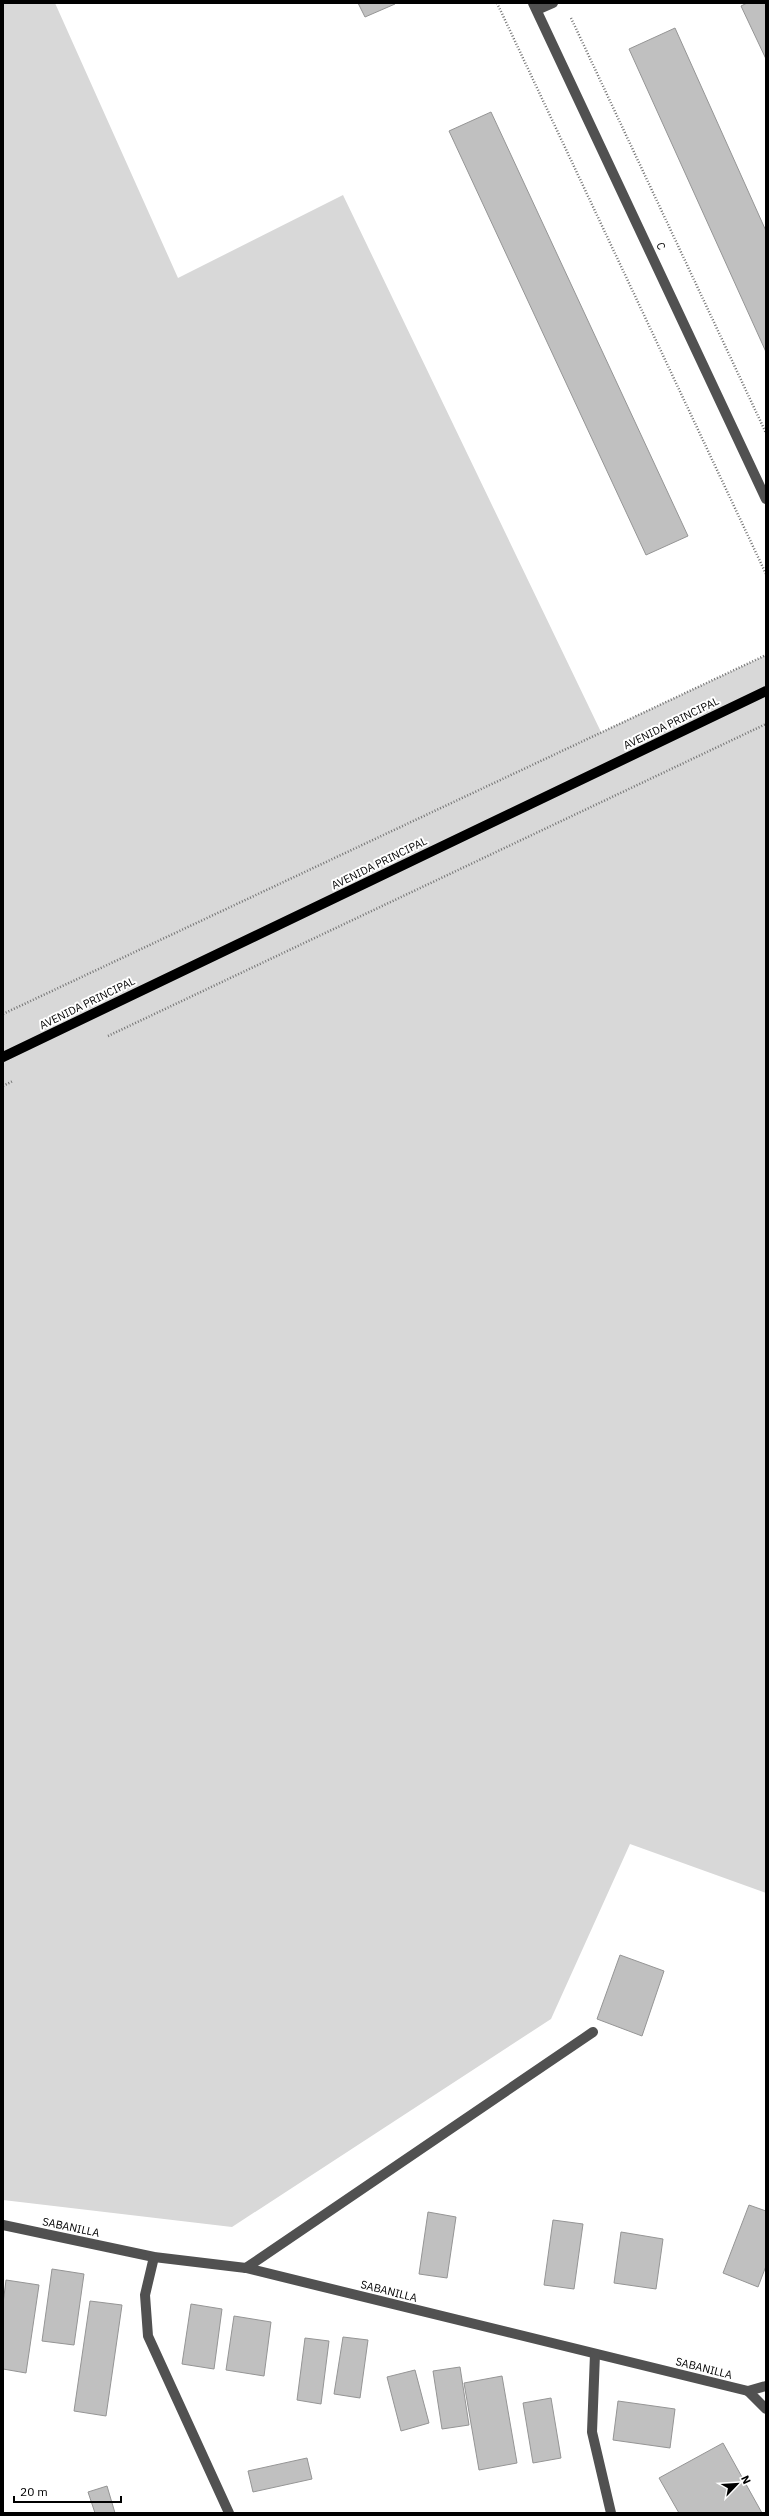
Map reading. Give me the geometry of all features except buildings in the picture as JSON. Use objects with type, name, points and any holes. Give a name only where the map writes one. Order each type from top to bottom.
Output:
[{"type":"main road","name":"AVENIDA PRINCIPAL","points":[[3,1057],[766,691]]},
{"type":"street","points":[[535,7],[552,3]]},
{"type":"street","name":"C","points":[[535,7],[766,499]]},
{"type":"street","points":[[246,2268],[592,2032]]},
{"type":"street","name":"SABANILLA","points":[[3,2224],[154,2257],[246,2268],[748,2391],[766,2386]]},
{"type":"street","points":[[154,2257],[145,2295],[148,2336],[229,2513]]},
{"type":"street","points":[[595,2354],[592,2432],[611,2513]]},
{"type":"street","points":[[748,2391],[766,2409]]},
{"type":"path","points":[[497,3],[766,574]]},
{"type":"path","points":[[570,17],[766,433]]},
{"type":"path","points":[[3,1014],[766,655]]},
{"type":"path","points":[[104,1038],[766,724]]},
{"type":"path","points":[[3,1086],[17,1079]]},
{"type":"shaded area","points":[[3,3],[55,3],[178,278],[343,195],[601,732],[766,655],[766,1893],[630,1844],[551,2019],[232,2227],[3,2200]]}]
